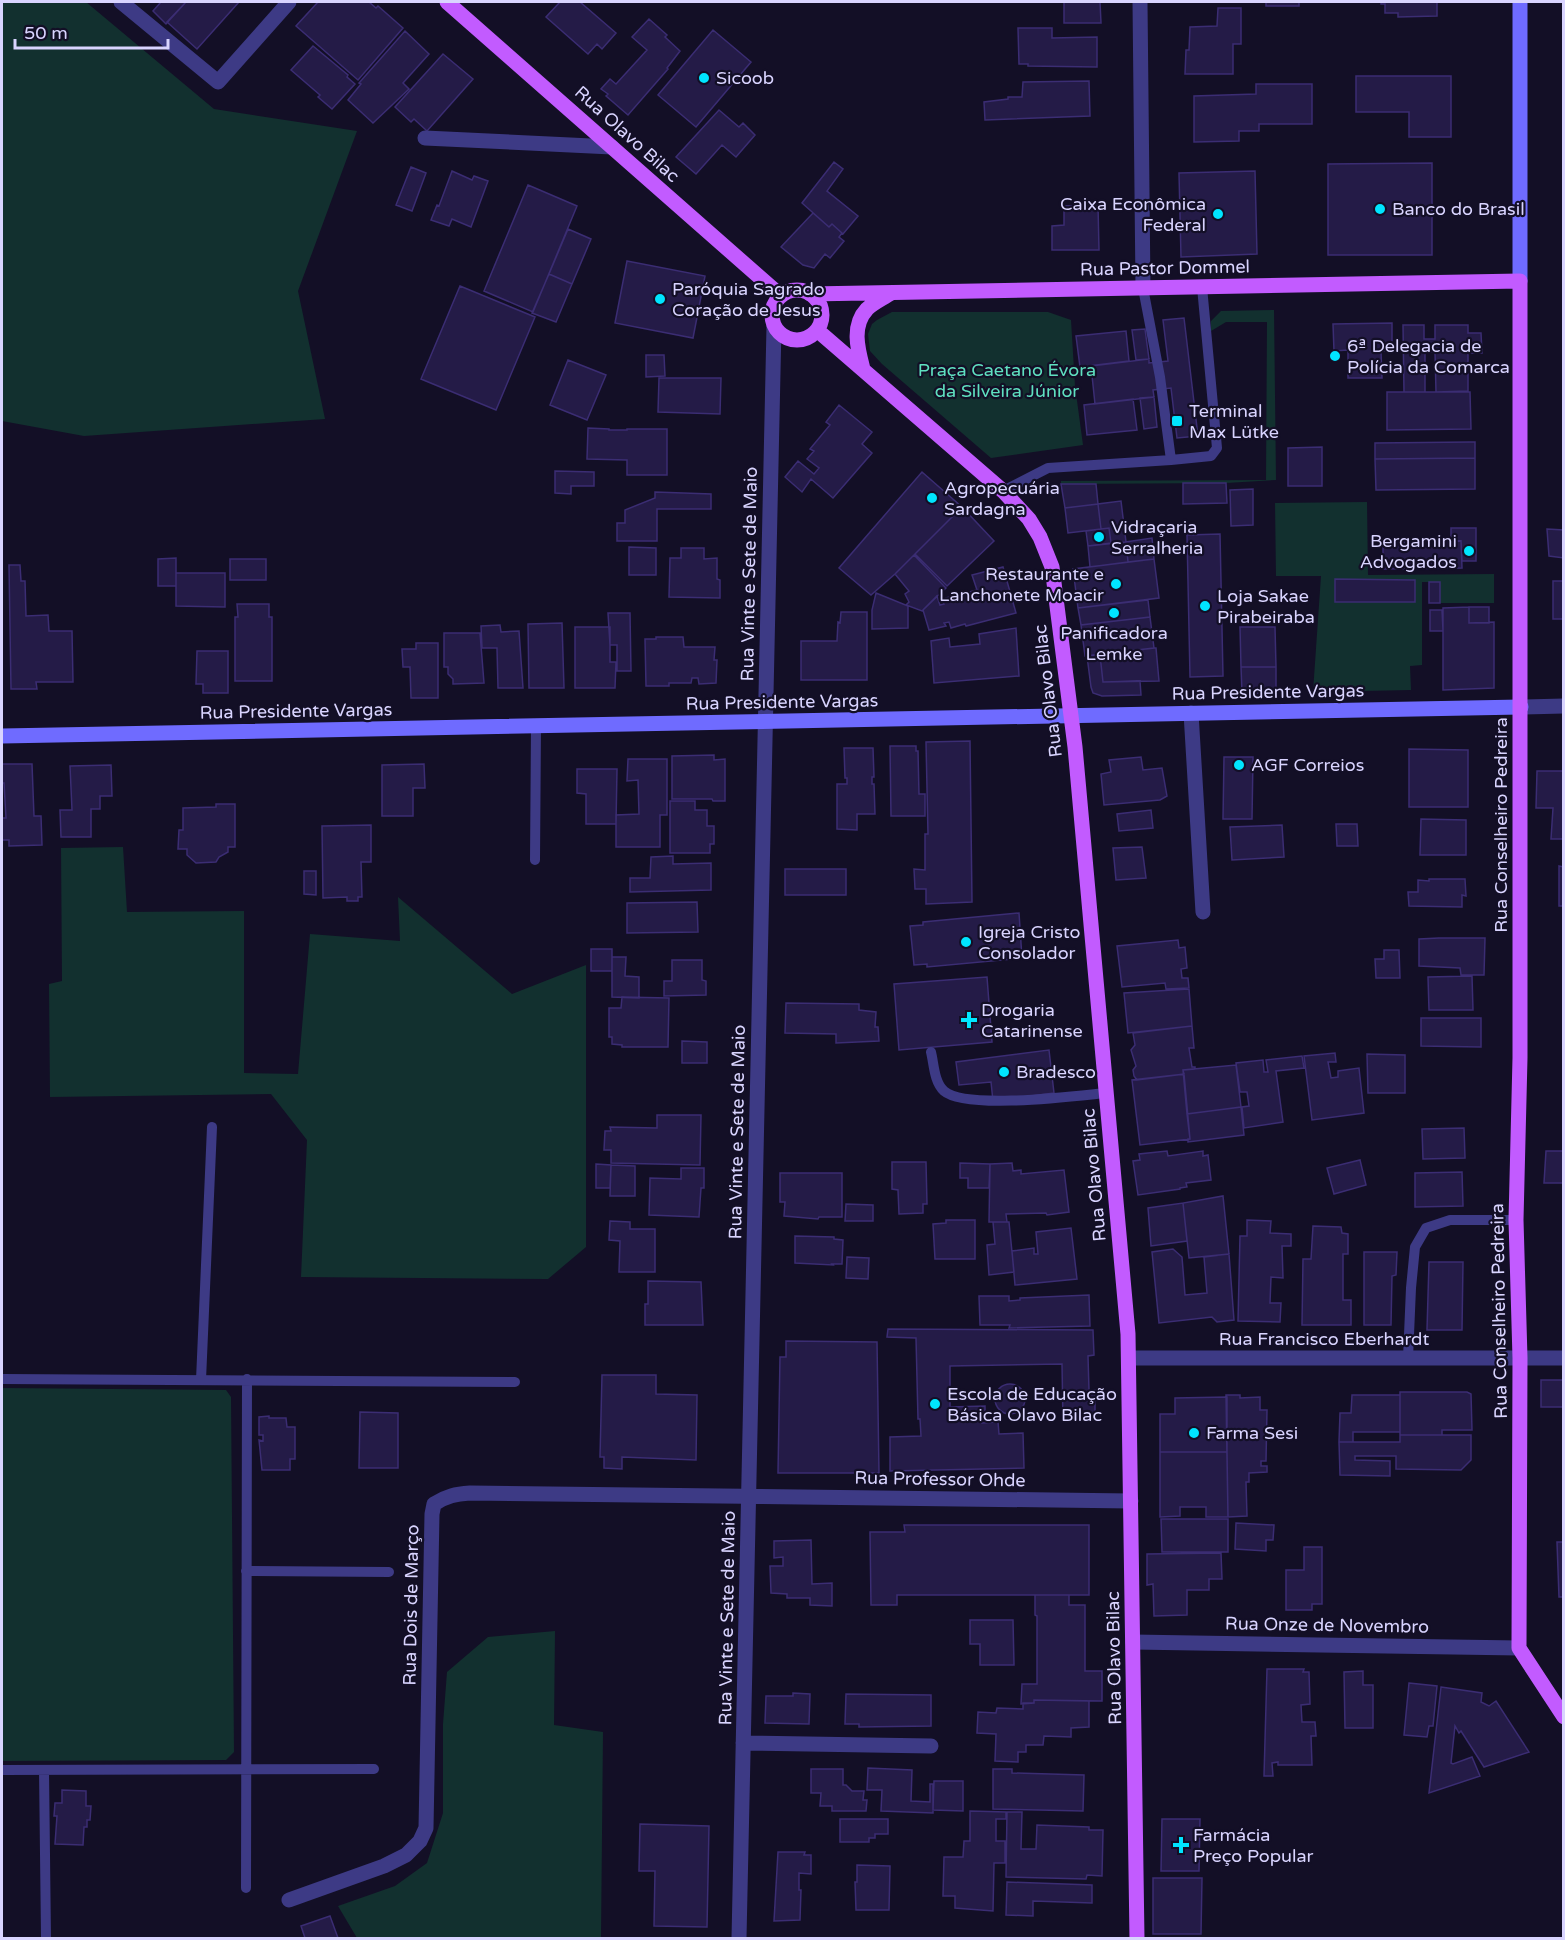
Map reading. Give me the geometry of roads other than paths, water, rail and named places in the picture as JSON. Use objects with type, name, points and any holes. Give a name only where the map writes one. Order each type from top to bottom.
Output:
[{"type":"main road","name":"Rua Olavo Bilac","points":[[447,2],[781,296]]},
{"type":"main road","name":"Rua Pastor Dommel","points":[[810,294],[1520,280]]},
{"type":"main road","name":"Rua Conselheiro Pedreira","points":[[1519,1648],[1520,1358],[1516,1220],[1520,1058],[1520,280]]},
{"type":"main road","points":[[796,290],[810,294],[820,306],[822,315],[817,330],[812,335],[798,340],[784,337],[774,326],[772,309],[775,302],[781,296],[796,290]]},
{"type":"main road","points":[[863,369],[856,346],[858,323],[867,310],[891,293]]},
{"type":"main road","name":"Rua Olavo Bilac","points":[[817,330],[1003,491],[1035,528],[1047,551],[1052,567],[1072,715],[1129,1358],[1137,1938]]},
{"type":"main road","points":[[1519,1648],[1563,1717]]},
{"type":"street","points":[[121,2],[218,82],[289,2]]},
{"type":"street","points":[[1140,2],[1143,288]]},
{"type":"street","name":"Rua Conselheiro Pedreira","points":[[1520,2],[1520,280]]},
{"type":"street","points":[[425,138],[612,147]]},
{"type":"street","name":"Rua Vinte e Sete de Maio","points":[[739,1938],[774,326]]},
{"type":"street","name":"Rua Presidente Vargas","points":[[2,736],[1563,706]]},
{"type":"street","points":[[1191,713],[1203,912]]},
{"type":"street","name":"Rua Francisco Eberhardt","points":[[1129,1358],[1563,1358]]},
{"type":"street","name":"Rua Dois de Março","points":[[289,1900],[384,1866],[406,1855],[420,1841],[426,1828],[434,1504],[453,1494],[470,1493],[749,1497]]},
{"type":"street","name":"Rua Professor Ohde","points":[[749,1497],[1131,1501]]},
{"type":"street","name":"Rua Onze de Novembro","points":[[1133,1642],[1519,1648]]},
{"type":"street","points":[[743,1743],[931,1746]]},
{"type":"lane","points":[[1003,491],[1048,468],[1211,456],[1217,448],[1202,287]]},
{"type":"lane","points":[[1143,288],[1160,377],[1171,460]]},
{"type":"lane","points":[[536,726],[536,860]]},
{"type":"lane","points":[[931,1052],[937,1081],[945,1092],[956,1097],[991,1101],[1107,1093]]},
{"type":"lane","points":[[201,1380],[212,1127]]},
{"type":"lane","points":[[1408,1358],[1414,1247],[1426,1228],[1450,1220],[1516,1220]]},
{"type":"lane","points":[[2,1379],[515,1382]]},
{"type":"lane","points":[[246,1888],[247,1379]]},
{"type":"lane","points":[[246,1571],[390,1572]]},
{"type":"lane","points":[[2,1770],[374,1769]]},
{"type":"lane","points":[[44,1770],[46,1938]]},
{"type":"place","name":"Sicoob","points":[[704,78]]},
{"type":"place","name":"Banco do Brasil","points":[[1380,209]]},
{"type":"place","name":"Caixa Econômica Federal","points":[[1218,214]]},
{"type":"place","name":"Paróquia Sagrado Coração de Jesus","points":[[660,299]]},
{"type":"place","name":"6ª Delegacia de Polícia da Comarca","points":[[1335,356]]},
{"type":"place","name":"Terminal Max Lütke","points":[[1177,421]]},
{"type":"place","name":"Agropecuária Sardagna","points":[[932,498]]},
{"type":"place","name":"Vidraçaria Serralheria","points":[[1099,537]]},
{"type":"place","name":"Bergamini Advogados","points":[[1469,551]]},
{"type":"place","name":"Restaurante e Lanchonete Moacir","points":[[1116,584]]},
{"type":"place","name":"Loja Sakae Pirabeiraba","points":[[1205,606]]},
{"type":"place","name":"Panificadora Lemke","points":[[1114,613]]},
{"type":"place","name":"AGF Correios","points":[[1239,765]]},
{"type":"place","name":"Igreja Cristo Consolador","points":[[966,942]]},
{"type":"place","name":"Drogaria Catarinense","points":[[969,1020]]},
{"type":"place","name":"Bradesco","points":[[1004,1072]]},
{"type":"place","name":"Escola de Educação Básica Olavo Bilac","points":[[935,1404]]},
{"type":"place","name":"Farma Sesi","points":[[1194,1433]]},
{"type":"place","name":"Farmácia Preço Popular","points":[[1181,1845]]},
{"type":"park label","name":"Praça Caetano Évora da Silveira Júnior","points":[[1007,380]]}]
